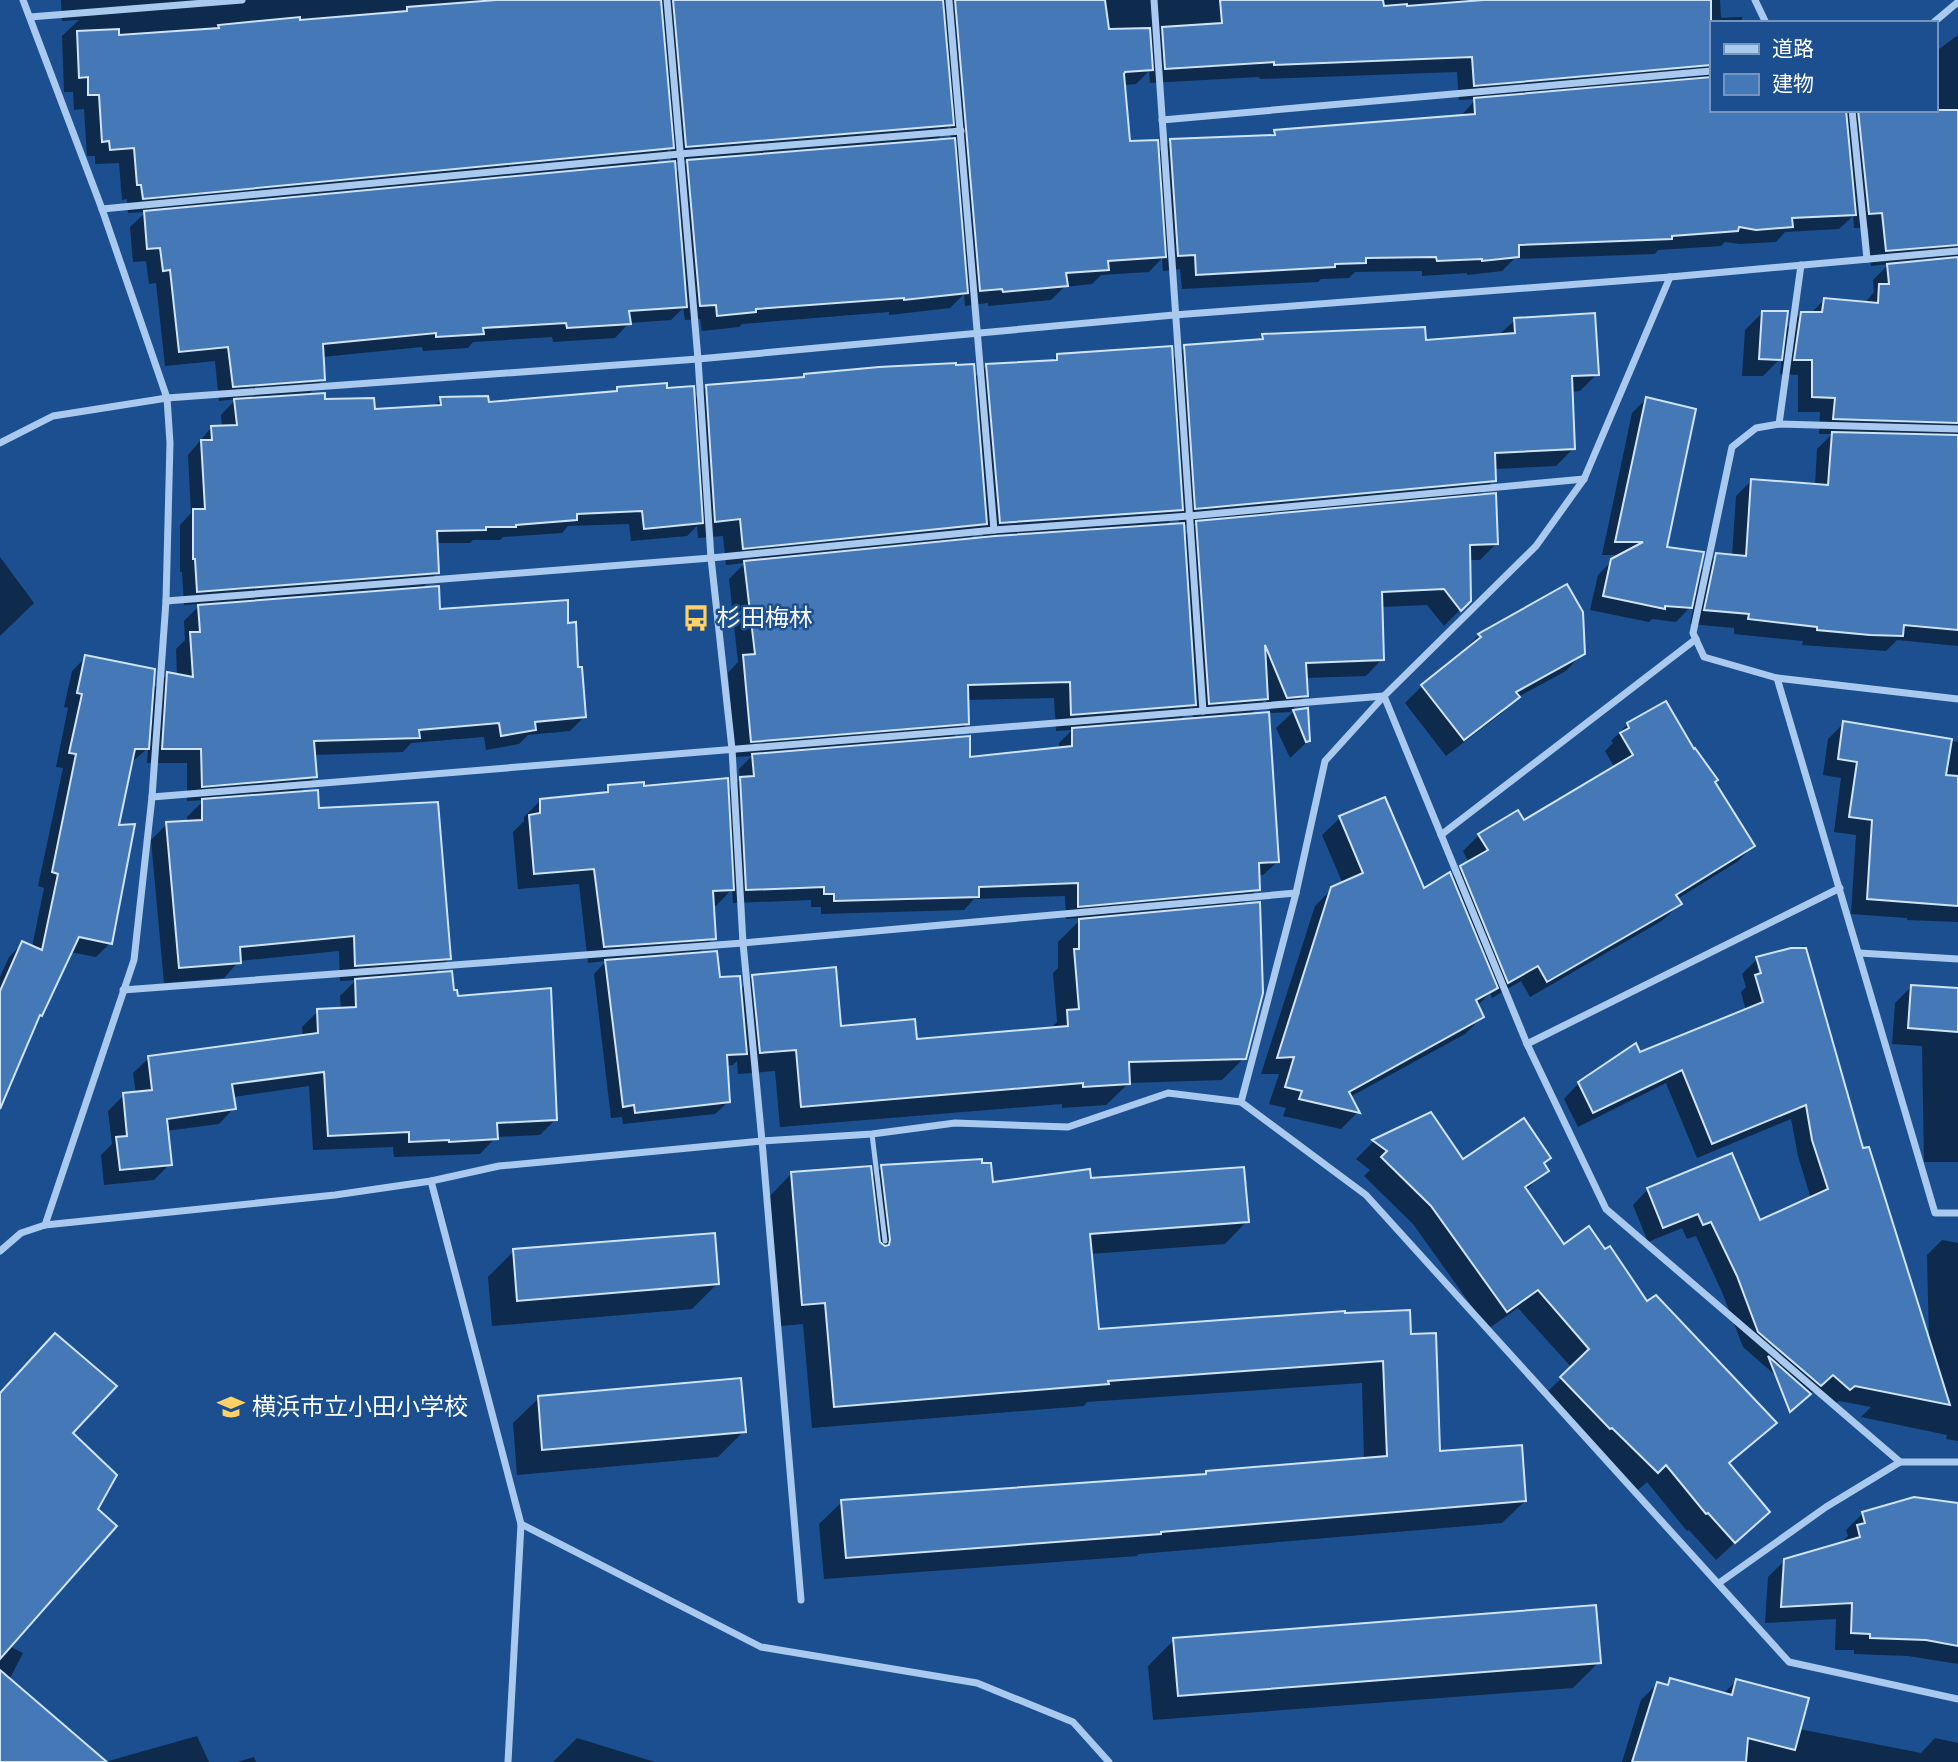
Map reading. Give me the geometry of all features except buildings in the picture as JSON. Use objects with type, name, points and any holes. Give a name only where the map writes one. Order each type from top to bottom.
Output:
[{"type":"street","points":[[23,0],[102,209],[167,398],[170,443],[166,601],[152,797],[134,960],[45,1224]]},
{"type":"street","points":[[30,17],[242,0]]},
{"type":"street","points":[[667,0],[698,359],[711,558],[732,749],[743,943],[801,1600]]},
{"type":"street","points":[[950,0],[994,530]]},
{"type":"street","points":[[1154,0],[1203,711]]},
{"type":"street","points":[[1755,0],[1765,21]]},
{"type":"street","points":[[1935,21],[1958,2]]},
{"type":"street","points":[[1162,120],[1710,71]]},
{"type":"street","points":[[1852,112],[1867,259]]},
{"type":"street","points":[[102,209],[680,154],[961,131]]},
{"type":"street","points":[[0,443],[54,416],[167,398],[698,359],[1174,315],[1670,277],[1958,251]]},
{"type":"street","points":[[1779,424],[1801,265]]},
{"type":"street","points":[[1241,1102],[1296,893],[1325,761],[1384,696],[1536,546],[1584,479],[1670,277]]},
{"type":"street","points":[[1958,429],[1779,424],[1756,428],[1732,447],[1693,633],[1704,657],[1777,678],[1958,699]]},
{"type":"street","points":[[166,601],[711,558],[994,530],[1189,516],[1584,479]]},
{"type":"street","points":[[1441,835],[1696,639]]},
{"type":"street","points":[[1777,678],[1935,1213],[1958,1213]]},
{"type":"street","points":[[152,797],[1384,696]]},
{"type":"street","points":[[1384,696],[1527,1044],[1606,1209],[1900,1462]]},
{"type":"street","points":[[1527,1044],[1840,888]]},
{"type":"street","points":[[123,990],[743,943],[1296,893]]},
{"type":"street","points":[[1858,953],[1958,959]]},
{"type":"street","points":[[0,1251],[21,1233],[45,1224],[335,1195],[431,1181],[499,1166],[762,1140],[872,1134],[955,1123],[1068,1127],[1168,1093],[1241,1102],[1366,1195],[1789,1662],[1958,1699]]},
{"type":"street","points":[[431,1181],[521,1524],[508,1762]]},
{"type":"street","points":[[1719,1583],[1826,1507],[1900,1462],[1958,1462]]},
{"type":"street","points":[[521,1524],[761,1647],[977,1683],[1073,1722],[1109,1762]]},
{"type":"lane","points":[[872,1134],[885,1241]]},
{"type":"place","name":"杉田梅林","points":[[696,618]]},
{"type":"place","name":"横浜市立小田小学校","points":[[231,1407]]}]
